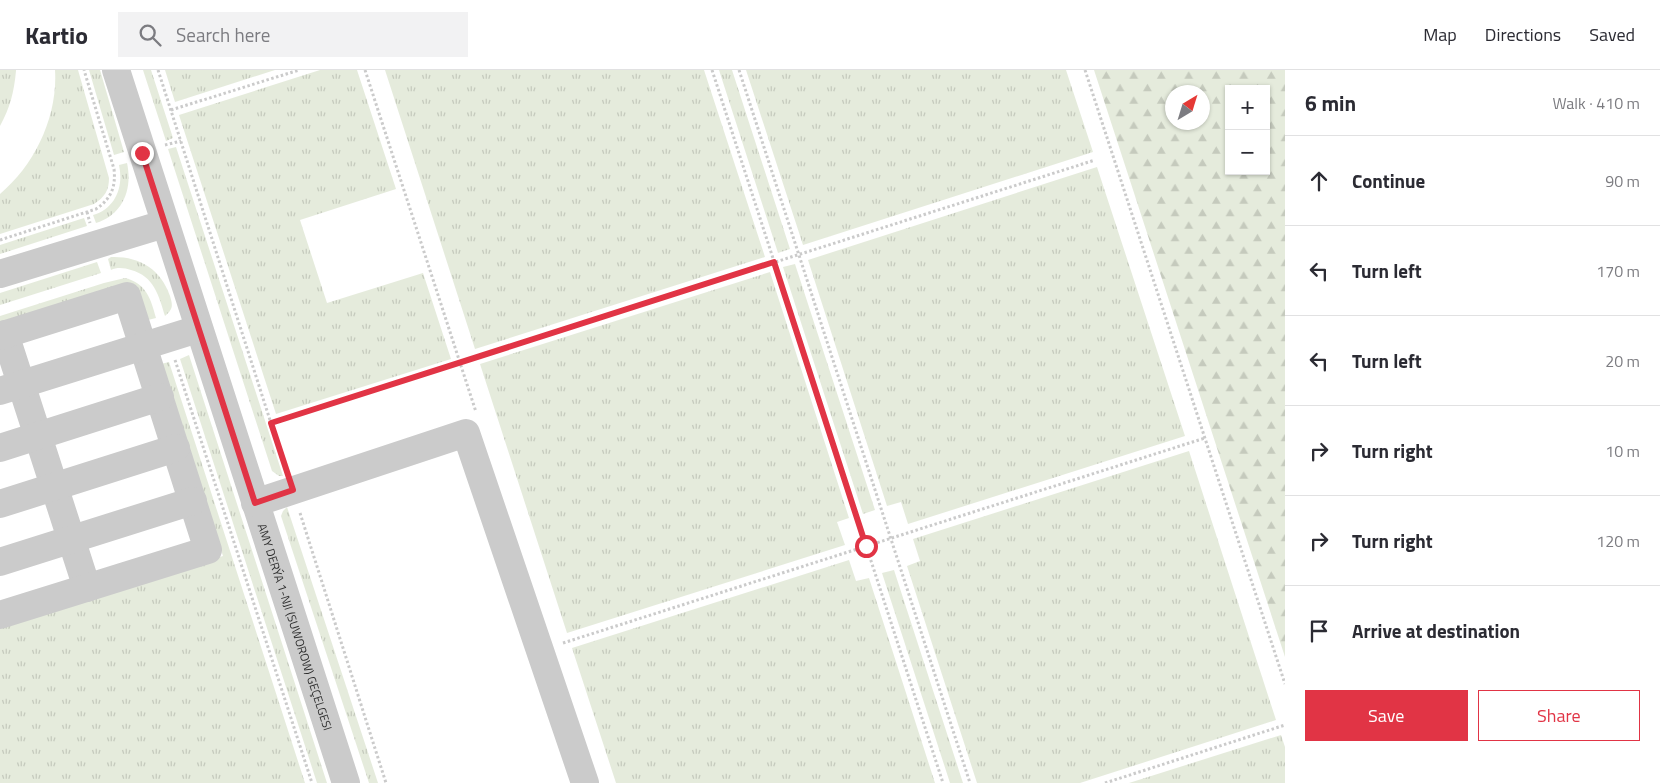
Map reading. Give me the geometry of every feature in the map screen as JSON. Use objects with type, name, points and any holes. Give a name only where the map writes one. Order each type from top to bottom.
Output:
[{"type":"street","name":"AMY DERÝA 1-NJI (SUWOROW) GEÇELGESI","points":[[116,70],[164,224],[346,783]]},
{"type":"street","points":[[0,274],[164,224]]},
{"type":"street","points":[[0,616],[208,550],[127,296],[3,335],[11,388],[38,436],[87,588]]},
{"type":"street","points":[[11,388],[198,329]]},
{"type":"street","points":[[0,448],[160,397]]},
{"type":"street","points":[[255,503],[466,433],[585,783]]},
{"type":"street","points":[[0,504],[176,448]]},
{"type":"street","points":[[0,562],[193,502]]},
{"type":"path","points":[[0,240],[96,209],[110,197],[115,179],[114,169],[84,70]]},
{"type":"path","points":[[158,70],[386,783]]},
{"type":"path","points":[[171,110],[299,70]]},
{"type":"path","points":[[712,70],[943,783]]},
{"type":"path","points":[[739,70],[970,783]]},
{"type":"path","points":[[1085,70],[1285,684]]},
{"type":"path","points":[[271,423],[1095,160]]},
{"type":"path","points":[[561,644],[1205,438]]},
{"type":"path","points":[[1105,783],[1285,726]]},
{"type":"green space","points":[[0,70],[16,70],[11,100],[0,126]]},
{"type":"green space","points":[[55,70],[78,70],[109,178],[107,190],[104,196],[94,204],[0,234],[0,194],[24,169],[42,138],[53,105]]},
{"type":"green space","points":[[89,70],[100,70],[124,152],[114,155]]},
{"type":"green space","points":[[143,70],[151,70],[173,138],[166,141]]},
{"type":"green space","points":[[165,70],[275,70],[175,102]]},
{"type":"green space","points":[[320,70],[357,70],[396,189],[300,220],[327,303],[423,273],[451,359],[276,414],[179,115]]},
{"type":"green space","points":[[385,70],[704,70],[765,257],[475,349]]},
{"type":"green space","points":[[719,70],[732,70],[790,249],[778,253]]},
{"type":"green space","points":[[746,70],[1066,70],[1093,152],[803,245]]},
{"type":"green space","points":[[1094,70],[1285,70],[1285,657]]},
{"type":"green space","points":[[176,147],[283,476],[279,476],[272,471],[168,149]]},
{"type":"green space","points":[[127,163],[128,183],[124,200],[113,214],[96,223],[93,215],[107,208],[116,196],[120,181],[119,165]]},
{"type":"green space","points":[[1097,167],[1185,436],[908,524],[901,502],[887,506],[808,260]]},
{"type":"green space","points":[[84,218],[87,226],[0,254],[0,245]]},
{"type":"green space","points":[[111,257],[121,257],[140,262],[148,266],[161,278],[172,302],[172,307],[168,314],[165,316],[158,294],[145,277],[131,270],[116,268],[111,270],[108,259]]},
{"type":"green space","points":[[97,262],[101,273],[0,305],[0,293]]},
{"type":"green space","points":[[795,264],[875,510],[863,514],[783,267]]},
{"type":"green space","points":[[770,272],[849,518],[837,522],[845,545],[567,633],[480,364]]},
{"type":"green space","points":[[125,278],[132,280],[143,288],[150,298],[156,318],[148,320],[142,303],[0,325],[0,316]]},
{"type":"green space","points":[[189,355],[327,783],[317,783],[180,359]]},
{"type":"green space","points":[[169,362],[305,783],[0,783],[0,627],[223,556],[161,364]]},
{"type":"green space","points":[[1189,451],[1276,720],[1080,783],[977,783],[907,566],[920,561],[913,539]]},
{"type":"green space","points":[[287,507],[378,783],[369,783],[281,516]]},
{"type":"green space","points":[[849,560],[856,581],[869,578],[935,783],[616,783],[572,648]]},
{"type":"green space","points":[[894,570],[963,783],[950,783],[882,573]]},
{"type":"green space","points":[[1281,735],[1285,747],[1285,783],[1129,783]]},
{"type":"route","points":[[142,153],[255,503],[293,490],[271,423],[774,262],[866,546]]}]
